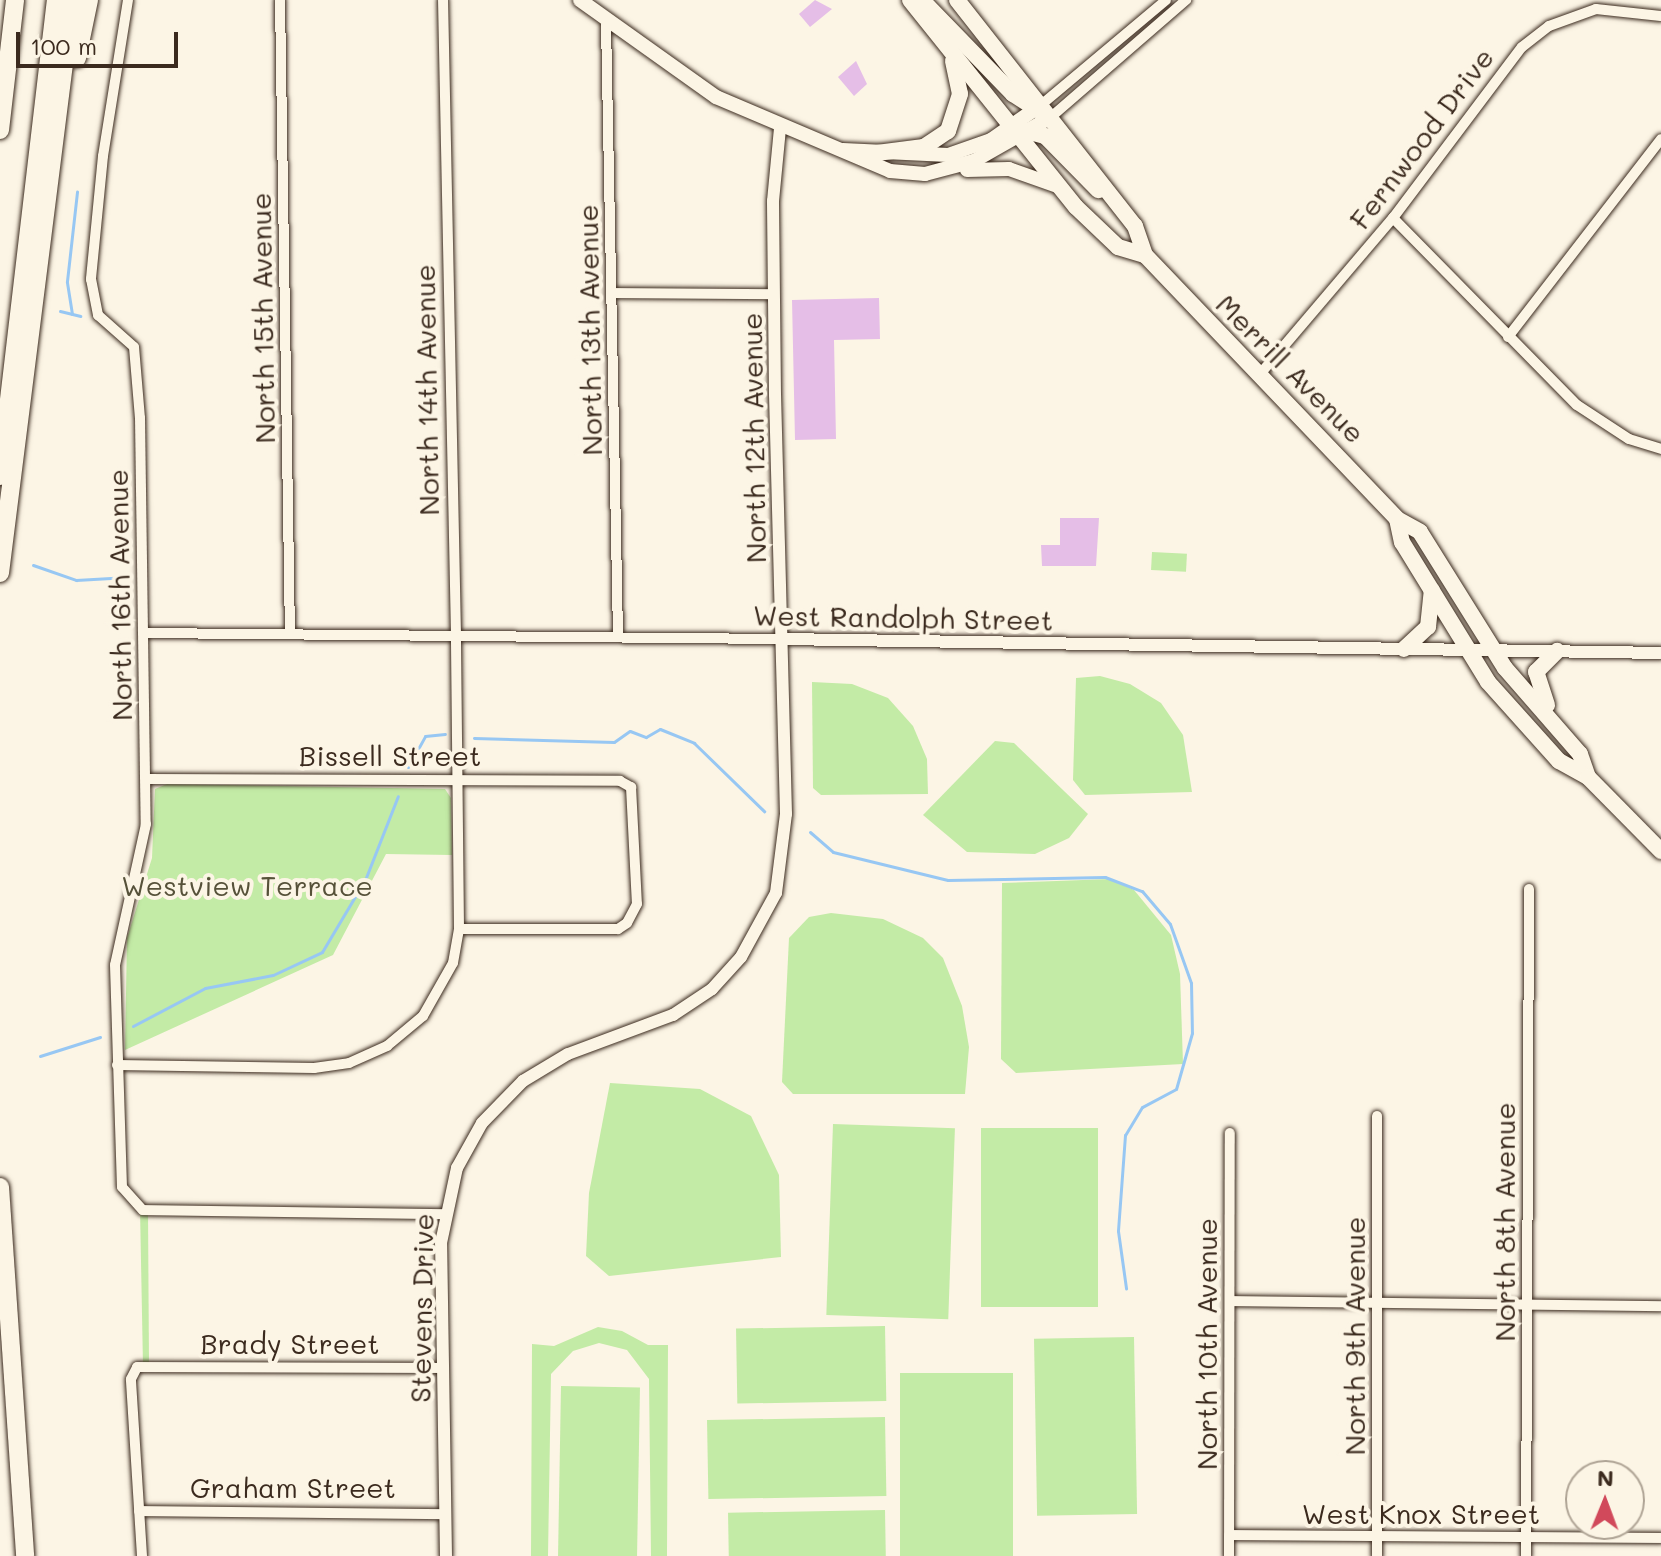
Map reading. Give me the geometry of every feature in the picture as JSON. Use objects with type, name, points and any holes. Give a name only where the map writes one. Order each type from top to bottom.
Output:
[{"type":"highway","points":[[0,130],[15,0]]},
{"type":"highway","points":[[0,476],[56,0]]},
{"type":"highway","points":[[0,573],[54,174],[72,0]]},
{"type":"highway","points":[[54,174],[89,0]]},
{"type":"highway","points":[[0,1187],[25,1556]]},
{"type":"main road","points":[[580,0],[700,88],[823,147],[890,171],[998,168],[1057,186]]},
{"type":"main road","name":"Merrill Avenue","points":[[910,0],[1021,132],[1057,186],[1113,244],[1145,255]]},
{"type":"main road","points":[[922,0],[1041,111]]},
{"type":"main road","points":[[957,0],[1041,111]]},
{"type":"main road","points":[[877,153],[929,145],[952,125],[960,85],[948,48]]},
{"type":"main road","points":[[939,172],[1021,132],[1041,111]]},
{"type":"main road","name":"Merrill Avenue","points":[[1041,111],[1135,226],[1145,255],[1261,373],[1397,519],[1424,538],[1493,649],[1562,734],[1588,777]]},
{"type":"main road","points":[[823,147],[877,153],[948,155],[1021,132],[1047,138],[1135,226]]},
{"type":"main road","name":"Merrill Avenue","points":[[1397,519],[1401,539],[1469,649],[1550,752],[1588,777],[1661,851]]},
{"type":"main road","points":[[1404,649],[1428,627],[1432,589]]},
{"type":"main road","points":[[1557,651],[1543,659],[1536,685],[1562,734]]},
{"type":"street","name":"North 16th Avenue","points":[[128,0],[103,156],[91,279],[98,315],[136,355],[146,779],[142,859],[115,965],[121,1176],[130,1202],[143,1210],[443,1214]]},
{"type":"street","name":"North 15th Avenue","points":[[280,0],[290,634]]},
{"type":"street","name":"North 14th Avenue","points":[[117,1065],[314,1068],[366,1057],[401,1037],[430,1008],[453,963],[459,929],[456,635],[443,0]]},
{"type":"street","points":[[1041,111],[1166,0]]},
{"type":"street","points":[[1041,111],[1186,0]]},
{"type":"street","name":"Fernwood Drive","points":[[1261,373],[1393,218],[1533,37],[1596,9],[1661,16]]},
{"type":"street","name":"North 13th Avenue","points":[[606,22],[618,636]]},
{"type":"street","name":"North 12th Avenue","points":[[780,128],[774,294],[786,795]]},
{"type":"street","points":[[1508,337],[1661,139]]},
{"type":"street","points":[[1393,218],[1508,337],[1591,416],[1661,449]]},
{"type":"street","points":[[612,293],[774,294]]},
{"type":"street","name":"West Randolph Street","points":[[144,633],[618,636],[1661,653]]},
{"type":"street","name":"Bissell Street","points":[[146,779],[620,781],[631,787],[637,904],[627,923],[618,929],[459,929]]},
{"type":"street","name":"Stevens Drive","points":[[446,1556],[443,1214],[470,1141],[523,1081],[568,1054],[673,1015],[732,969],[776,893],[786,795]]},
{"type":"street","name":"North 8th Avenue","points":[[1526,1556],[1529,889]]},
{"type":"street","name":"North 9th Avenue","points":[[1377,1116],[1377,1556]]},
{"type":"street","name":"North 10th Avenue","points":[[1229,1556],[1230,1133]]},
{"type":"street","points":[[1230,1301],[1661,1306]]},
{"type":"street","name":"Brady Street","points":[[139,1511],[131,1379],[137,1367],[443,1368]]},
{"type":"street","points":[[139,1511],[142,1556]]},
{"type":"street","name":"Graham Street","points":[[139,1511],[445,1514]]},
{"type":"street","name":"West Knox Street","points":[[1229,1535],[1661,1538]]},
{"type":"green space","points":[[1152,552],[1187,554],[1186,572],[1151,570]]},
{"type":"green space","points":[[1100,676],[1130,684],[1161,703],[1183,735],[1192,792],[1085,795],[1073,780],[1076,678]]},
{"type":"green space","points":[[812,682],[852,684],[888,698],[913,726],[927,759],[928,794],[821,795],[813,788]]},
{"type":"green space","points":[[995,741],[1014,743],[1088,814],[1069,838],[1035,854],[967,852],[923,815]]},
{"type":"green space","name":"Westview Terrace","points":[[167,784],[445,789],[451,798],[452,855],[386,854],[333,955],[125,1050],[127,938],[152,858],[155,789]]},
{"type":"green space","points":[[1110,879],[1134,890],[1171,935],[1180,974],[1183,1064],[1016,1073],[1001,1059],[1002,883]]},
{"type":"green space","points":[[831,913],[883,919],[923,938],[943,958],[962,1006],[969,1047],[965,1094],[793,1094],[782,1082],[789,938],[809,917]]},
{"type":"green space","points":[[610,1083],[700,1089],[751,1116],[779,1175],[781,1257],[609,1276],[586,1256],[589,1193]]},
{"type":"green space","points":[[833,1124],[955,1128],[948,1319],[826,1315]]},
{"type":"green space","points":[[981,1128],[1098,1128],[1098,1307],[981,1307]]},
{"type":"green space","points":[[140,1208],[148,1210],[149,1366],[143,1366]]},
{"type":"green space","points":[[885,1326],[886,1401],[737,1404],[736,1329]]},
{"type":"green space","points":[[598,1327],[622,1331],[648,1345],[668,1345],[667,1556],[651,1556],[649,1379],[627,1350],[599,1343],[573,1351],[551,1374],[548,1556],[531,1556],[532,1344],[554,1346]]},
{"type":"green space","points":[[1134,1337],[1137,1514],[1037,1516],[1034,1339]]},
{"type":"green space","points":[[900,1373],[1013,1373],[1013,1556],[900,1556]]},
{"type":"green space","points":[[561,1386],[640,1387],[637,1556],[558,1556]]},
{"type":"green space","points":[[885,1417],[886,1496],[708,1499],[707,1420]]},
{"type":"green space","points":[[885,1510],[886,1556],[729,1556],[728,1513]]},
{"type":"building","points":[[815,0],[832,9],[810,27],[799,14]]},
{"type":"building","points":[[856,61],[867,84],[854,96],[838,77]]},
{"type":"building","points":[[879,298],[880,339],[834,340],[836,439],[795,440],[792,300]]},
{"type":"building","points":[[1060,518],[1099,518],[1096,566],[1042,566],[1041,545],[1060,545]]},
{"type":"waterway","points":[[72,314],[67,281],[77,192]]},
{"type":"waterway","points":[[60,311],[80,316]]},
{"type":"waterway","points":[[33,565],[76,580],[128,577]]},
{"type":"waterway","points":[[474,738],[614,742],[630,731],[646,737],[660,729],[694,743],[764,811]]},
{"type":"waterway","points":[[408,767],[425,736],[445,734]]},
{"type":"waterway","points":[[133,1026],[205,988],[273,975],[322,952],[365,880],[398,796]]},
{"type":"waterway","points":[[810,832],[833,852],[948,880],[1105,877],[1142,891],[1170,924],[1191,983],[1192,1033],[1176,1089],[1142,1107],[1125,1135],[1118,1231],[1126,1288]]},
{"type":"waterway","points":[[40,1056],[100,1037]]}]
